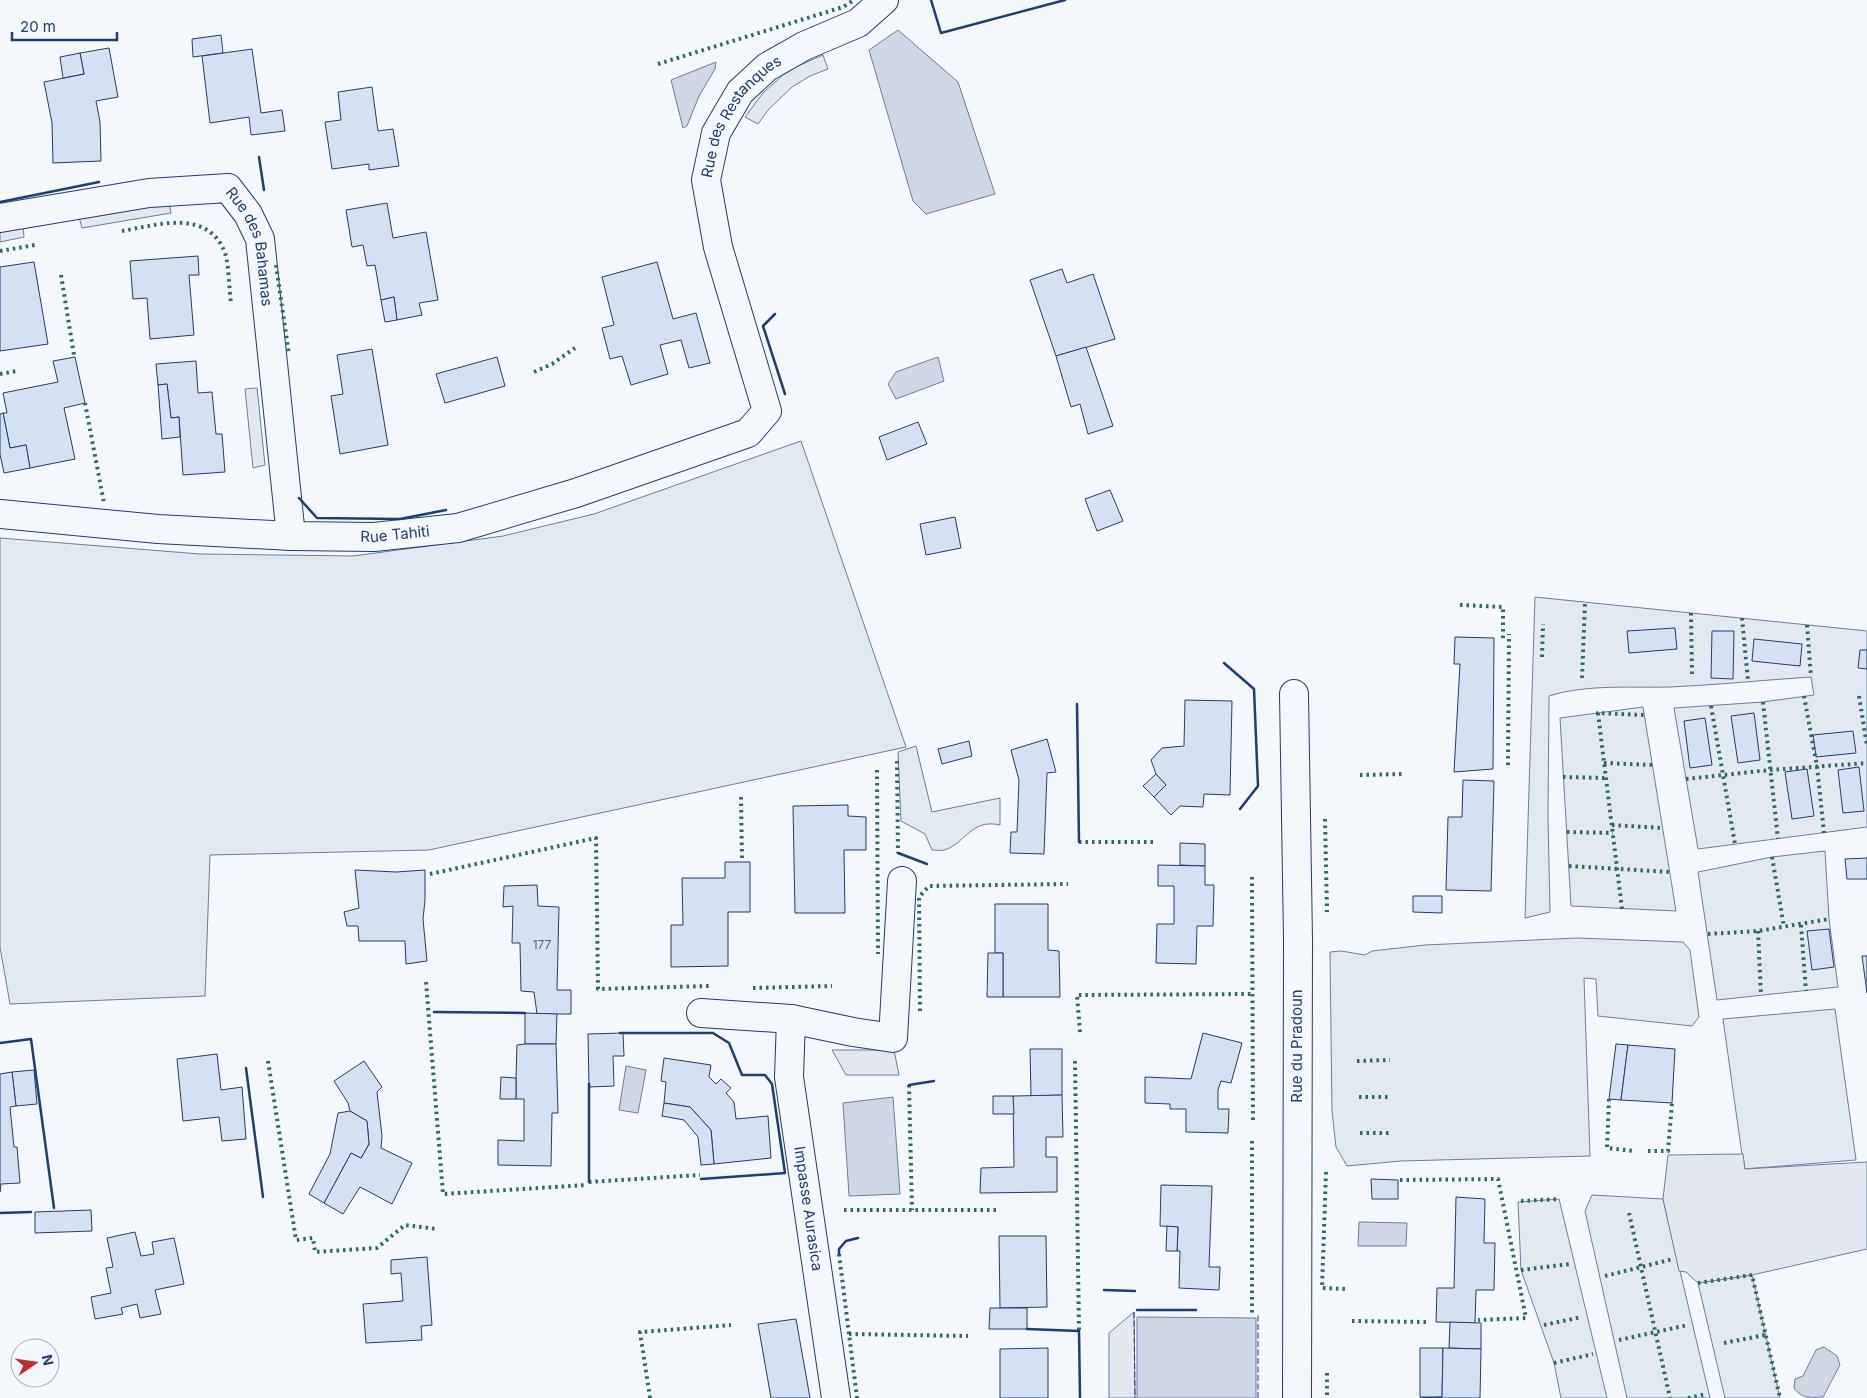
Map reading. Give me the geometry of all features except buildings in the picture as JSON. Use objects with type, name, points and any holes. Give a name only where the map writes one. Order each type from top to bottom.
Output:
[{"type":"street","name":"Rue des Restanques","points":[[767,411],[718,247],[706,180],[716,133],[740,92],[768,67],[804,46],[858,23],[884,0]]},
{"type":"street","name":"Rue des Bahamas","points":[[0,218],[149,193],[228,188],[248,214],[260,239],[291,536]]},
{"type":"street","name":"Rue Tahiti","points":[[0,514],[158,529],[291,536],[374,538],[458,528],[576,493],[748,433],[767,411]]},
{"type":"street","name":"Rue du Pradoun","points":[[1294,694],[1298,939],[1296,1398]]},
{"type":"street","points":[[701,1014],[792,1018],[853,1032],[893,1038],[902,881]]},
{"type":"street","name":"Impasse Aurasica","points":[[792,1018],[789,1078],[836,1398]]},
{"type":"shaded area","points":[[898,30],[958,82],[995,194],[926,214],[913,201],[869,50]]},
{"type":"shaded area","points":[[823,55],[828,69],[810,76],[792,87],[768,110],[758,124],[745,117],[763,93],[783,75]]},
{"type":"shaded area","points":[[716,62],[715,69],[699,96],[687,126],[683,128],[671,80]]},
{"type":"shaded area","points":[[169,202],[171,213],[82,228],[79,217]]},
{"type":"shaded area","points":[[23,226],[24,237],[0,242],[0,230]]},
{"type":"shaded area","points":[[938,357],[944,381],[896,399],[888,384],[896,372]]},
{"type":"shaded area","points":[[257,388],[265,465],[253,468],[245,389]]},
{"type":"shaded area","points":[[801,441],[906,747],[429,850],[210,855],[205,996],[10,1004],[0,947],[0,538],[200,554],[353,556],[503,536],[594,514]]},
{"type":"shaded area","points":[[1535,597],[1867,631],[1867,827],[1698,849],[1674,708],[1763,702],[1814,695],[1811,677],[1670,687],[1593,688],[1563,692],[1549,696],[1548,817],[1550,912],[1525,918]]},
{"type":"shaded area","points":[[1643,707],[1676,911],[1571,906],[1560,718]]},
{"type":"shaded area","points":[[916,746],[932,812],[1000,798],[1000,825],[982,825],[951,847],[944,850],[932,850],[925,834],[901,821],[898,752]]},
{"type":"shaded area","points":[[1825,851],[1829,919],[1838,987],[1717,1000],[1698,872],[1772,857]]},
{"type":"shaded area","points":[[1577,938],[1683,942],[1690,950],[1699,1017],[1692,1026],[1598,1016],[1596,979],[1584,978],[1590,1156],[1401,1161],[1347,1166],[1336,1147],[1332,1111],[1330,952],[1341,951],[1365,955],[1372,951],[1425,945]]},
{"type":"shaded area","points":[[1835,1009],[1856,1160],[1744,1169],[1723,1019]]},
{"type":"shaded area","points":[[832,1050],[894,1050],[899,1075],[846,1075]]},
{"type":"shaded area","points":[[626,1066],[646,1070],[638,1113],[619,1110]]},
{"type":"shaded area","points":[[893,1097],[900,1194],[849,1196],[843,1103]]},
{"type":"shaded area","points":[[1743,1154],[1745,1169],[1867,1162],[1867,1249],[1752,1275],[1698,1283],[1686,1272],[1679,1271],[1663,1199],[1668,1155]]},
{"type":"shaded area","points":[[1592,1195],[1663,1199],[1710,1398],[1627,1398],[1585,1211]]},
{"type":"shaded area","points":[[1559,1199],[1607,1398],[1561,1398],[1554,1363],[1521,1270],[1518,1202]]},
{"type":"shaded area","points":[[1359,1222],[1407,1223],[1406,1246],[1358,1246]]},
{"type":"shaded area","points":[[1752,1275],[1780,1398],[1725,1398],[1698,1283]]},
{"type":"shaded area","points":[[1134,1312],[1135,1398],[1109,1398],[1109,1333]]},
{"type":"shaded area","points":[[1137,1317],[1256,1318],[1256,1398],[1137,1398]]},
{"type":"shaded area","points":[[1824,1347],[1837,1356],[1840,1365],[1823,1397],[1803,1396],[1794,1388],[1795,1379],[1803,1376],[1816,1350]]},
{"type":"hedge","points":[[658,64],[843,7],[854,0]]},
{"type":"hedge","points":[[122,231],[165,223],[194,225],[207,230],[217,239],[225,253],[231,303]]},
{"type":"hedge","points":[[0,251],[35,245]]},
{"type":"hedge","points":[[276,265],[289,355]]},
{"type":"hedge","points":[[61,275],[74,355]]},
{"type":"hedge","points":[[534,372],[552,364],[575,348]]},
{"type":"hedge","points":[[0,374],[17,371]]},
{"type":"hedge","points":[[85,403],[104,503]]},
{"type":"hedge","points":[[1582,678],[1585,603]]},
{"type":"hedge","points":[[1460,605],[1503,607],[1503,639]]},
{"type":"hedge","points":[[1691,613],[1692,675]]},
{"type":"hedge","points":[[1742,618],[1748,681]]},
{"type":"hedge","points":[[1542,657],[1543,624]]},
{"type":"hedge","points":[[1807,625],[1811,677]]},
{"type":"hedge","points":[[1508,765],[1509,634]]},
{"type":"hedge","points":[[1804,696],[1817,766],[1824,833]]},
{"type":"hedge","points":[[1859,696],[1867,746]]},
{"type":"hedge","points":[[1763,702],[1778,839]]},
{"type":"hedge","points":[[1711,706],[1735,844]]},
{"type":"hedge","points":[[1622,909],[1598,713],[1644,715]]},
{"type":"hedge","points":[[897,761],[898,853]]},
{"type":"hedge","points":[[1604,763],[1653,765]]},
{"type":"hedge","points":[[1686,779],[1770,770],[1867,763]]},
{"type":"hedge","points":[[877,770],[878,954]]},
{"type":"hedge","points":[[1360,775],[1405,774]]},
{"type":"hedge","points":[[1563,777],[1606,778]]},
{"type":"hedge","points":[[741,797],[742,858]]},
{"type":"hedge","points":[[1325,819],[1327,912]]},
{"type":"hedge","points":[[1612,825],[1663,828]]},
{"type":"hedge","points":[[1567,832],[1613,833]]},
{"type":"hedge","points":[[430,874],[596,838],[598,989],[709,986]]},
{"type":"hedge","points":[[1079,842],[1156,842]]},
{"type":"hedge","points":[[1772,857],[1784,927]]},
{"type":"hedge","points":[[1569,866],[1670,872]]},
{"type":"hedge","points":[[1252,877],[1253,1122]]},
{"type":"hedge","points":[[920,1011],[919,897],[929,886],[1068,884]]},
{"type":"hedge","points":[[1708,934],[1758,931],[1829,919]]},
{"type":"hedge","points":[[1801,925],[1806,991]]},
{"type":"hedge","points":[[1758,931],[1761,995]]},
{"type":"hedge","points":[[426,982],[443,1194],[586,1185]]},
{"type":"hedge","points":[[753,988],[832,986]]},
{"type":"hedge","points":[[1080,1032],[1077,995],[1252,994]]},
{"type":"hedge","points":[[1357,1061],[1390,1060]]},
{"type":"hedge","points":[[268,1061],[296,1240],[313,1238],[315,1252],[377,1248],[405,1225],[437,1229]]},
{"type":"hedge","points":[[1075,1061],[1079,1331]]},
{"type":"hedge","points":[[909,1085],[912,1210]]},
{"type":"hedge","points":[[1359,1097],[1390,1097]]},
{"type":"hedge","points":[[1609,1099],[1607,1148],[1634,1151]]},
{"type":"hedge","points":[[1648,1151],[1668,1151],[1672,1103]]},
{"type":"hedge","points":[[1360,1133],[1391,1133]]},
{"type":"hedge","points":[[1252,1141],[1252,1315]]},
{"type":"hedge","points":[[1326,1172],[1322,1288],[1348,1289]]},
{"type":"hedge","points":[[589,1182],[700,1175]]},
{"type":"hedge","points":[[1400,1180],[1498,1179],[1526,1318],[1478,1320]]},
{"type":"hedge","points":[[1521,1201],[1559,1199]]},
{"type":"hedge","points":[[844,1210],[998,1210]]},
{"type":"hedge","points":[[1629,1213],[1670,1398]]},
{"type":"hedge","points":[[839,1254],[857,1398]]},
{"type":"hedge","points":[[1605,1276],[1673,1259]]},
{"type":"hedge","points":[[1521,1270],[1570,1264]]},
{"type":"hedge","points":[[1698,1283],[1752,1275],[1780,1398]]},
{"type":"hedge","points":[[1544,1325],[1582,1317]]},
{"type":"hedge","points":[[1352,1321],[1428,1322]]},
{"type":"hedge","points":[[650,1398],[640,1332],[731,1325]]},
{"type":"hedge","points":[[1619,1340],[1688,1325]]},
{"type":"hedge","points":[[849,1334],[968,1336]]},
{"type":"hedge","points":[[1724,1343],[1765,1335]]},
{"type":"hedge","points":[[1554,1363],[1593,1354]]},
{"type":"hedge","points":[[1327,1373],[1327,1398]]},
{"type":"hedge","points":[[1688,1398],[1707,1394]]},
{"type":"fence","points":[[1134,1312],[1135,1398]]},
{"type":"fence","points":[[1258,1314],[1258,1398]]},
{"type":"wall","points":[[931,0],[941,33],[1065,0]]},
{"type":"wall","points":[[259,157],[264,190]]},
{"type":"wall","points":[[0,202],[99,182]]},
{"type":"wall","points":[[775,314],[763,326],[785,394]]},
{"type":"wall","points":[[299,498],[317,518],[400,519],[446,510]]},
{"type":"wall","points":[[1224,663],[1254,689],[1258,786],[1240,809]]},
{"type":"wall","points":[[1077,704],[1079,842]]},
{"type":"wall","points":[[898,853],[927,864]]},
{"type":"wall","points":[[434,1012],[525,1013]]},
{"type":"wall","points":[[620,1033],[713,1033],[729,1043],[742,1075],[765,1075],[772,1084],[785,1173],[701,1179]]},
{"type":"wall","points":[[0,1043],[31,1039],[54,1208]]},
{"type":"wall","points":[[246,1068],[263,1197]]},
{"type":"wall","points":[[909,1085],[934,1081]]},
{"type":"wall","points":[[589,1084],[589,1182]]},
{"type":"wall","points":[[0,1213],[31,1212]]},
{"type":"wall","points":[[839,1254],[839,1249],[846,1241],[858,1238]]},
{"type":"wall","points":[[1104,1290],[1135,1291]]},
{"type":"wall","points":[[1137,1310],[1196,1310]]},
{"type":"wall","points":[[1027,1329],[1079,1331],[1080,1398]]}]
